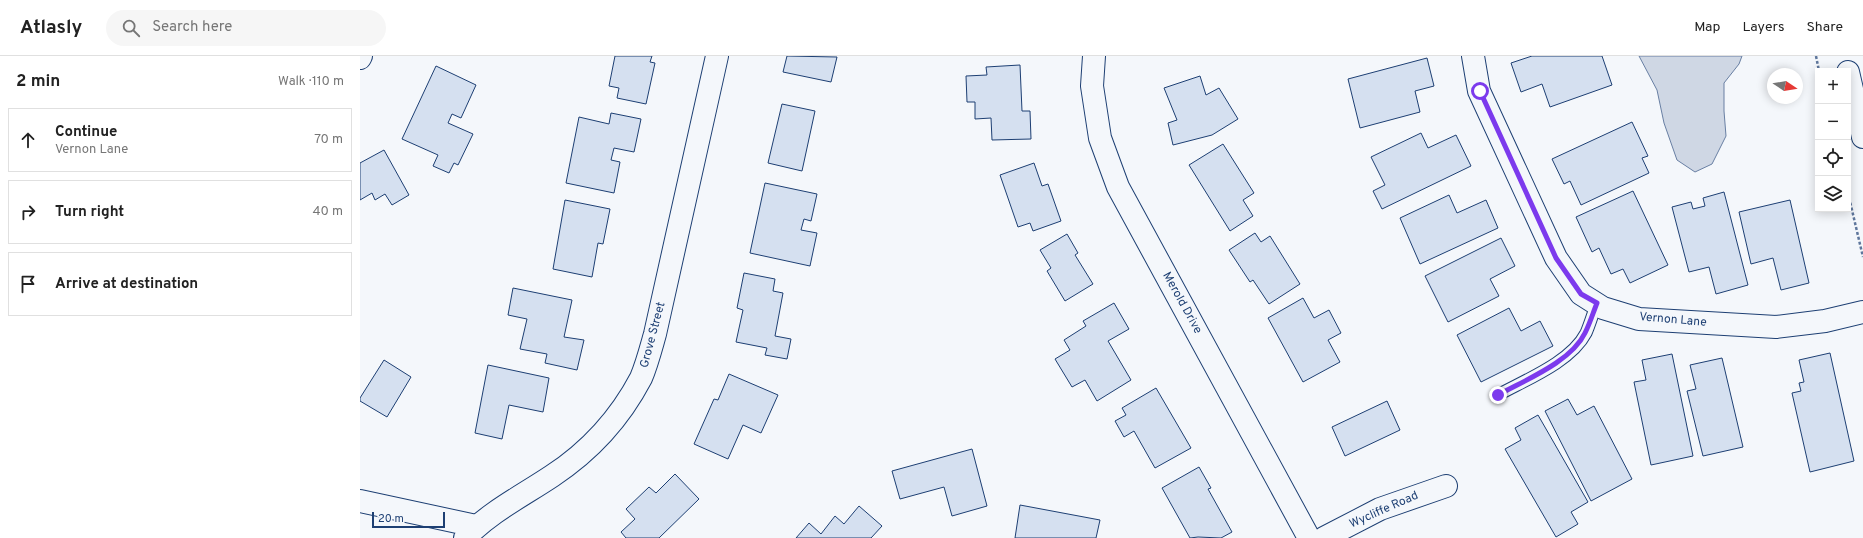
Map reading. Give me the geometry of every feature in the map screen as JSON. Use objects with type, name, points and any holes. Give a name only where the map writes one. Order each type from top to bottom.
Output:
[{"type":"street","name":"Grove Street","points":[[471,532],[500,509],[554,475],[589,449],[619,414],[641,376],[655,334],[717,56]]},
{"type":"street","name":"Merold Drive","points":[[1094,56],[1092,86],[1100,138],[1118,187],[1309,538]]},
{"type":"street","name":"Vernon Lane","points":[[1473,56],[1480,91],[1556,258],[1581,294],[1603,308],[1639,319],[1776,327],[1825,321],[1863,312]]},
{"type":"street","points":[[1844,56],[1847,68]]},
{"type":"street","points":[[1851,85],[1863,137]]},
{"type":"street","name":"Wycliffe Road","points":[[1324,538],[1380,509],[1446,486]]},
{"type":"street","points":[[360,501],[471,532]]},
{"type":"lane","points":[[1498,395],[1549,367],[1578,344],[1585,333],[1597,303]]},
{"type":"path","points":[[1816,56],[1818,68]]},
{"type":"path","points":[[1851,206],[1863,257]]},
{"type":"shaded area","points":[[1639,56],[1742,56],[1739,64],[1724,83],[1726,136],[1712,164],[1695,172],[1677,160],[1664,123],[1657,90]]},
{"type":"building","points":[[615,56],[652,56],[650,62],[655,63],[646,104],[617,98],[619,88],[609,86]]},
{"type":"building","points":[[787,56],[837,57],[831,82],[783,72]]},
{"type":"building","points":[[1532,56],[1602,56],[1612,85],[1550,107],[1542,84],[1521,92],[1511,63]]},
{"type":"building","points":[[1427,58],[1434,86],[1415,91],[1420,112],[1360,128],[1348,79]]},
{"type":"building","points":[[1020,65],[1022,111],[1030,111],[1031,139],[992,140],[991,118],[975,119],[975,102],[967,102],[966,76],[987,75],[986,67]]},
{"type":"building","points":[[436,66],[476,85],[461,118],[452,114],[448,123],[473,134],[458,165],[454,163],[449,173],[433,166],[438,155],[402,139]]},
{"type":"building","points":[[1200,76],[1206,95],[1219,88],[1238,119],[1212,135],[1173,145],[1168,123],[1177,120],[1164,88]]},
{"type":"building","points":[[782,104],[815,111],[802,171],[768,163]]},
{"type":"building","points":[[611,113],[641,119],[634,152],[614,148],[611,160],[620,162],[614,193],[566,183],[579,117],[609,124]]},
{"type":"building","points":[[1632,122],[1648,156],[1642,158],[1649,173],[1581,205],[1570,181],[1564,184],[1552,159]]},
{"type":"building","points":[[1421,133],[1428,148],[1456,135],[1471,166],[1382,209],[1373,191],[1385,185],[1371,157]]},
{"type":"building","points":[[1223,144],[1254,193],[1243,200],[1253,216],[1230,231],[1189,165]]},
{"type":"building","points":[[384,150],[409,195],[392,205],[385,194],[375,200],[372,193],[360,200],[360,163]]},
{"type":"building","points":[[1034,163],[1042,186],[1048,184],[1061,221],[1033,231],[1030,223],[1018,227],[1000,175]]},
{"type":"building","points":[[765,183],[817,194],[811,221],[804,219],[801,230],[817,233],[810,266],[750,253]]},
{"type":"building","points":[[1633,191],[1668,265],[1630,283],[1623,269],[1611,274],[1599,248],[1592,252],[1576,217]]},
{"type":"building","points":[[1724,192],[1748,285],[1716,294],[1709,267],[1689,272],[1672,207],[1691,202],[1693,209],[1705,206],[1703,198]]},
{"type":"building","points":[[1449,195],[1457,213],[1486,200],[1498,228],[1420,264],[1400,218]]},
{"type":"building","points":[[565,200],[610,209],[603,244],[598,243],[592,277],[553,269]]},
{"type":"building","points":[[1790,200],[1809,283],[1781,290],[1773,258],[1751,264],[1739,212]]},
{"type":"building","points":[[1255,233],[1261,242],[1270,236],[1300,284],[1269,304],[1253,280],[1250,282],[1229,250]]},
{"type":"building","points":[[1067,234],[1078,253],[1075,255],[1093,284],[1065,301],[1047,271],[1051,268],[1040,250]]},
{"type":"building","points":[[1501,238],[1515,266],[1490,279],[1499,296],[1448,322],[1425,276]]},
{"type":"building","points":[[744,273],[775,279],[773,291],[783,293],[775,336],[791,339],[787,359],[765,355],[767,348],[736,342],[743,310],[737,308]]},
{"type":"building","points":[[513,288],[572,300],[564,337],[584,340],[577,370],[545,363],[547,354],[520,349],[527,319],[508,315]]},
{"type":"building","points":[[1303,298],[1314,318],[1329,310],[1341,333],[1328,340],[1340,362],[1303,382],[1268,318]]},
{"type":"building","points":[[1114,303],[1129,329],[1108,341],[1131,380],[1097,401],[1085,380],[1072,387],[1055,359],[1070,350],[1064,340],[1086,326],[1083,321]]},
{"type":"building","points":[[1509,308],[1521,331],[1540,321],[1553,346],[1481,382],[1457,335]]},
{"type":"building","points":[[1830,353],[1854,461],[1810,472],[1792,393],[1801,391],[1799,383],[1804,382],[1799,360]]},
{"type":"building","points":[[1672,354],[1693,456],[1651,465],[1634,382],[1646,380],[1642,360]]},
{"type":"building","points":[[1722,358],[1743,447],[1703,456],[1687,391],[1696,389],[1690,365]]},
{"type":"building","points":[[384,360],[411,377],[387,417],[360,401],[360,398]]},
{"type":"building","points":[[488,365],[549,378],[543,412],[509,405],[502,439],[475,433]]},
{"type":"building","points":[[729,374],[778,395],[761,433],[743,425],[728,459],[694,444],[714,399],[718,400]]},
{"type":"building","points":[[1156,388],[1191,448],[1155,468],[1134,431],[1124,437],[1115,421],[1126,415],[1122,408]]},
{"type":"building","points":[[1568,399],[1577,415],[1594,406],[1632,479],[1591,501],[1545,411]]},
{"type":"building","points":[[1387,401],[1400,430],[1345,456],[1332,427]]},
{"type":"building","points":[[1538,415],[1588,502],[1571,512],[1578,524],[1556,537],[1505,449],[1521,440],[1515,428]]},
{"type":"building","points":[[972,449],[987,506],[952,516],[944,487],[900,499],[892,471]]},
{"type":"building","points":[[1199,467],[1211,488],[1208,489],[1232,532],[1221,538],[1190,538],[1162,488]]},
{"type":"building","points":[[675,474],[699,499],[659,538],[626,538],[621,532],[635,519],[626,509],[649,487],[656,493]]},
{"type":"building","points":[[1020,505],[1100,520],[1096,538],[1015,538]]},
{"type":"building","points":[[859,506],[882,526],[871,538],[796,538],[809,523],[821,534],[835,516],[844,524]]},
{"type":"route","points":[[1480,91],[1556,258],[1581,294],[1597,303],[1585,333],[1578,344],[1549,367],[1498,395]]}]
